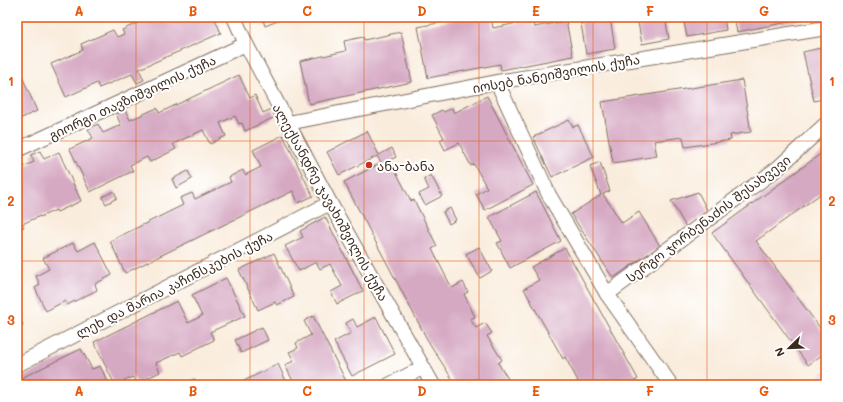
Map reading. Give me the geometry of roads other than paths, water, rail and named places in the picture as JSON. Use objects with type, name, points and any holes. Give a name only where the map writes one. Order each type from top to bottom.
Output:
[{"type":"street","name":"ალექსანდრე ჯავახიშვილის ქუჩა","points":[[234,17],[246,44],[330,203],[422,368],[433,385]]},
{"type":"street","name":"იოსებ ნანეიშვილის ქუჩა","points":[[288,123],[497,82],[826,28]]},
{"type":"street","name":"გიორგი თავზიშვილის ქუჩა","points":[[17,150],[246,44]]},
{"type":"street","points":[[497,82],[549,195],[607,294],[671,385]]},
{"type":"street","name":"სერგო ჯორბენაძის შესახვევი","points":[[607,294],[778,168],[826,124]]},
{"type":"street","name":"ლეხ და მარია კაჩინსკების ქუჩა","points":[[17,365],[330,203]]},
{"type":"street","points":[[389,385],[422,368]]},
{"type":"place","name":"ანა-ბანა","points":[[369,165]]}]
